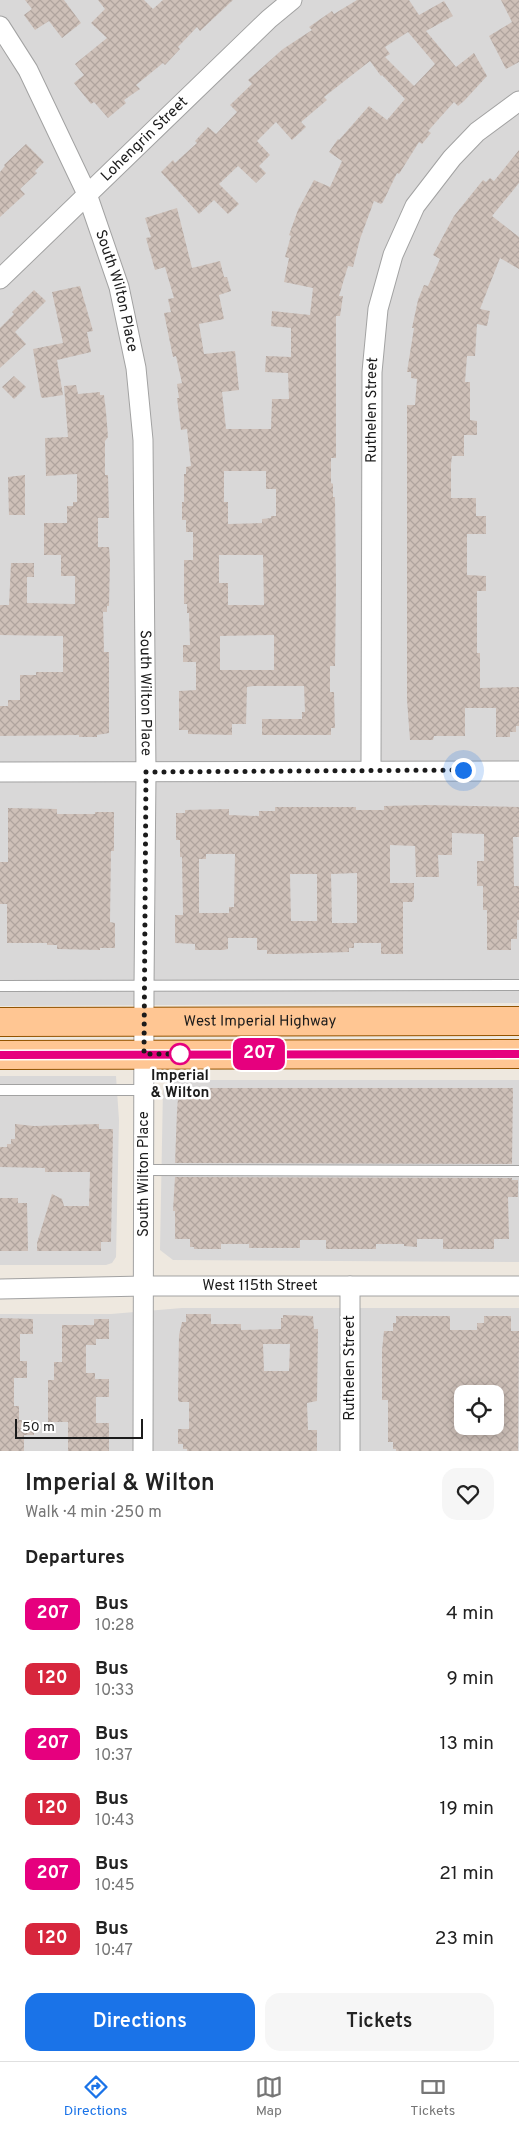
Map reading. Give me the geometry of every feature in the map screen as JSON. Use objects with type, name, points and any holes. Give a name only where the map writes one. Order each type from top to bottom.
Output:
[{"type":"main road","name":"West Imperial Highway","points":[[0,1022],[519,1021]]},
{"type":"main road","points":[[0,1055],[519,1054]]},
{"type":"street","name":"Lohengrin Street","points":[[0,279],[269,19],[292,0]]},
{"type":"street","name":"South Wilton Place","points":[[0,26],[28,70],[87,194],[119,287],[136,368],[143,440],[146,772],[143,1451]]},
{"type":"street","name":"Ruthelen Street","points":[[371,770],[372,372],[378,309],[393,255],[415,206],[452,158],[476,132],[519,101]]},
{"type":"street","points":[[0,772],[519,771]]},
{"type":"street","name":"West 115th Street","points":[[0,1289],[144,1286],[519,1286]]},
{"type":"street","name":"Ruthelen Street","points":[[350,1286],[350,1451]]},
{"type":"lane","points":[[0,986],[519,985]]},
{"type":"lane","points":[[0,1090],[144,1090]]},
{"type":"lane","points":[[144,1170],[519,1171]]},
{"type":"shaded area","points":[[0,0],[519,0],[519,1003],[0,1006]]},
{"type":"shaded area","points":[[0,1076],[116,1076],[119,1120],[116,1257],[112,1263],[106,1265],[0,1265]]},
{"type":"shaded area","points":[[173,1080],[519,1080],[519,1262],[173,1260],[160,1250],[163,1088]]},
{"type":"shaded area","points":[[182,1308],[519,1308],[519,1451],[0,1451],[0,1314],[111,1314]]},
{"type":"building","points":[[25,0],[64,0],[81,23],[62,38],[49,21],[35,30],[24,15],[32,9]]},
{"type":"building","points":[[98,0],[144,0],[153,9],[163,0],[233,0],[200,31],[197,27],[178,47],[180,49],[165,65],[163,63],[136,85],[140,89],[124,100],[126,103],[108,118],[94,102],[91,104],[74,83],[84,75],[75,64],[107,38],[91,23],[105,9]]},
{"type":"building","points":[[357,0],[409,0],[419,15],[444,1],[453,16],[426,31],[456,67],[474,53],[487,76],[458,106],[454,102],[428,131],[431,133],[422,144],[419,142],[399,174],[397,173],[383,202],[381,204],[374,201],[360,239],[353,267],[348,266],[339,296],[343,296],[340,316],[336,316],[336,458],[331,458],[331,483],[333,484],[333,497],[335,497],[336,585],[335,666],[330,666],[330,692],[334,692],[335,728],[331,728],[331,735],[262,735],[262,719],[302,719],[302,712],[305,712],[304,686],[253,686],[247,687],[246,724],[232,724],[232,735],[188,734],[188,730],[179,730],[179,691],[196,690],[196,662],[183,662],[183,645],[190,645],[189,613],[187,613],[187,604],[184,604],[184,560],[193,560],[193,532],[186,532],[186,520],[182,520],[182,502],[184,502],[184,474],[186,474],[186,467],[191,466],[187,429],[181,430],[177,398],[179,398],[177,384],[182,383],[176,356],[173,357],[164,313],[171,312],[168,299],[174,298],[165,267],[155,270],[146,238],[151,237],[145,218],[177,208],[192,268],[220,261],[224,277],[227,277],[231,291],[219,295],[224,319],[199,324],[204,354],[235,351],[239,390],[222,392],[226,429],[271,429],[272,399],[289,399],[288,373],[265,372],[266,356],[291,357],[291,328],[271,326],[272,311],[310,315],[313,288],[284,282],[289,258],[285,257],[291,236],[289,235],[298,210],[314,180],[330,187],[342,161],[329,152],[338,139],[369,106],[387,120],[405,99],[381,76],[370,61],[324,97],[327,100],[301,122],[306,127],[292,140],[276,122],[257,141],[270,155],[259,166],[266,173],[256,183],[238,166],[219,184],[239,204],[228,214],[214,200],[199,214],[161,172],[173,160],[175,163],[197,143],[195,141],[208,127],[216,134],[237,112],[230,105],[252,84],[248,80],[283,49],[312,30],[309,27],[332,11],[334,14]],"holes":[[[408,32],[435,64],[414,86],[385,57],[390,54],[385,47]],[[224,471],[266,471],[266,489],[276,489],[276,516],[262,519],[262,523],[228,524],[228,502],[224,502]],[[219,555],[263,555],[264,605],[228,605],[228,583],[219,583]],[[274,635],[274,670],[220,670],[220,636]]]},
{"type":"building","points":[[501,0],[519,0],[519,62],[506,69],[489,36],[512,22]]},
{"type":"building","points":[[26,144],[44,162],[35,171],[37,173],[20,189],[25,194],[0,217],[0,172],[4,165]]},
{"type":"building","points":[[519,150],[519,183],[492,216],[519,237],[519,269],[500,258],[480,309],[490,311],[487,326],[477,324],[475,356],[467,356],[465,382],[470,382],[470,420],[477,421],[477,435],[464,435],[464,456],[452,456],[451,498],[476,498],[476,516],[486,516],[486,534],[467,534],[467,575],[486,576],[486,591],[477,591],[477,653],[480,653],[480,688],[519,687],[519,726],[516,726],[516,732],[510,732],[510,737],[496,737],[496,708],[465,708],[465,736],[434,736],[433,740],[410,740],[407,700],[407,405],[415,405],[417,379],[411,378],[411,372],[407,372],[414,328],[412,328],[418,300],[424,285],[428,286],[440,259],[433,255],[454,216],[483,180],[486,182],[490,178],[494,181]]},
{"type":"building","points":[[80,286],[93,331],[87,332],[91,352],[57,360],[63,395],[43,398],[41,397],[33,349],[63,343],[52,292]]},
{"type":"building","points":[[34,290],[46,301],[15,332],[26,344],[0,368],[0,328],[14,314],[12,312]]},
{"type":"building","points":[[14,376],[26,387],[14,399],[2,387]]},
{"type":"building","points":[[76,385],[78,394],[100,392],[100,395],[104,395],[106,412],[108,437],[105,441],[105,475],[108,475],[109,518],[98,518],[98,547],[109,547],[110,561],[109,606],[107,606],[107,612],[103,612],[104,652],[109,652],[109,733],[97,735],[97,737],[79,737],[79,735],[0,736],[0,706],[8,706],[8,700],[20,700],[20,675],[36,675],[36,672],[63,672],[63,636],[0,635],[0,605],[9,605],[11,563],[34,563],[34,577],[27,577],[27,603],[75,604],[75,576],[61,576],[61,555],[44,555],[44,523],[67,523],[67,506],[73,506],[73,502],[77,502],[77,474],[46,476],[45,438],[68,437],[64,386]]},
{"type":"building","points":[[25,475],[25,515],[9,515],[8,477]]},
{"type":"building","points":[[384,806],[519,807],[519,837],[513,837],[514,886],[519,886],[519,920],[517,920],[517,939],[511,939],[511,950],[487,950],[487,910],[483,910],[483,886],[477,886],[477,861],[484,861],[484,834],[452,833],[452,855],[438,855],[439,877],[416,877],[415,846],[390,845],[390,883],[414,883],[414,899],[412,902],[403,902],[403,954],[381,954],[381,943],[354,943],[354,948],[349,948],[349,952],[267,954],[267,950],[257,950],[257,938],[228,938],[228,949],[223,950],[195,950],[195,944],[175,943],[175,915],[183,915],[182,857],[180,857],[180,840],[176,840],[176,813],[185,813],[185,810],[229,809],[229,815],[259,816],[259,811],[275,811],[275,807],[356,807],[356,810],[384,810]],"holes":[[[206,854],[235,854],[234,907],[229,907],[229,913],[199,913],[199,859],[206,859]],[[357,873],[357,923],[332,923],[331,874]],[[290,874],[317,874],[317,921],[291,921]]]},
{"type":"building","points":[[8,808],[57,809],[57,814],[114,812],[114,851],[111,851],[110,922],[115,923],[115,948],[100,948],[100,950],[57,949],[57,945],[47,945],[47,943],[7,943],[7,904],[0,904],[0,862],[8,862]]},
{"type":"building","points":[[182,1088],[513,1088],[512,1164],[175,1163],[178,1098],[181,1098]]},
{"type":"building","points":[[15,1124],[34,1126],[99,1124],[99,1129],[113,1129],[111,1242],[101,1242],[101,1251],[37,1251],[37,1243],[52,1194],[62,1199],[64,1206],[89,1206],[90,1172],[45,1172],[45,1168],[0,1167],[0,1147],[7,1147],[7,1144],[11,1144],[11,1139],[15,1139]]},
{"type":"building","points":[[175,1177],[512,1178],[512,1180],[518,1180],[518,1197],[508,1197],[509,1239],[494,1239],[494,1249],[443,1249],[443,1239],[417,1239],[417,1247],[404,1246],[404,1244],[376,1244],[376,1249],[326,1249],[326,1240],[300,1240],[300,1248],[249,1248],[249,1244],[221,1244],[221,1249],[194,1249],[194,1247],[190,1247],[190,1239],[175,1239],[175,1211],[173,1211]]},
{"type":"building","points":[[0,1198],[18,1198],[18,1203],[27,1203],[28,1251],[0,1251]]},
{"type":"building","points":[[186,1314],[211,1314],[211,1324],[241,1324],[241,1330],[281,1329],[281,1318],[283,1318],[283,1315],[313,1316],[314,1329],[318,1329],[317,1401],[307,1403],[308,1430],[317,1430],[317,1451],[187,1451],[187,1449],[183,1449],[183,1444],[178,1444],[178,1429],[189,1429],[189,1402],[180,1402],[178,1400],[179,1335],[182,1322],[186,1322]],"holes":[[[263,1344],[290,1344],[289,1371],[264,1371]]]},
{"type":"building","points":[[396,1316],[450,1316],[450,1330],[477,1330],[477,1323],[484,1323],[484,1316],[511,1316],[511,1331],[519,1331],[518,1451],[396,1451],[396,1449],[393,1449],[393,1442],[388,1442],[388,1400],[382,1400],[382,1350],[384,1331],[393,1331],[393,1323],[396,1323]]},
{"type":"building","points":[[0,1318],[33,1319],[33,1334],[20,1334],[20,1361],[27,1361],[27,1378],[14,1378],[14,1406],[19,1406],[19,1420],[34,1420],[34,1435],[24,1435],[24,1451],[0,1451]]},
{"type":"building","points":[[94,1319],[109,1319],[109,1339],[96,1339],[96,1345],[86,1345],[86,1373],[95,1373],[95,1379],[109,1379],[109,1397],[96,1397],[96,1423],[109,1423],[109,1451],[68,1451],[68,1422],[48,1422],[48,1380],[54,1380],[54,1362],[62,1362],[62,1325],[94,1325]]},
{"type":"bus line","name":"207","points":[[0,1055],[519,1054]]},
{"type":"place","name":"Imperial & Wilton","points":[[180,1054]]},
{"type":"route","points":[[180,1054],[183,1054],[144,1054],[146,772],[463,770]]}]
